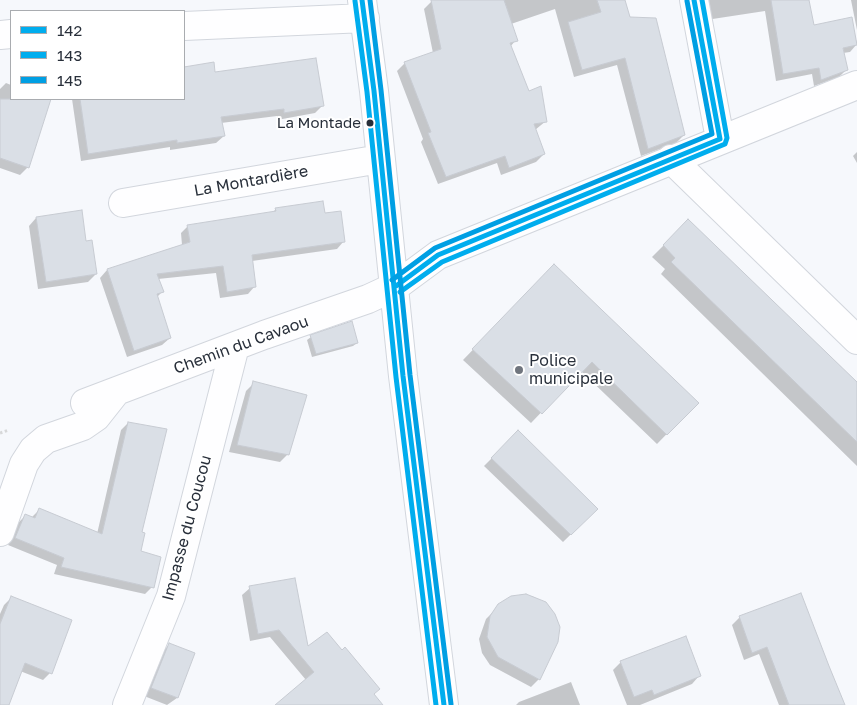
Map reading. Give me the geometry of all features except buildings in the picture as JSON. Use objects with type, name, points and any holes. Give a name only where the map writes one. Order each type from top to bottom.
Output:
[{"type":"street","points":[[694,0],[720,139]]},
{"type":"street","points":[[185,26],[363,9],[396,286],[403,376],[444,705]]},
{"type":"street","name":"Chemin du Cavaou","points":[[85,403],[235,346],[368,299],[396,286],[438,255],[857,85]]},
{"type":"street","name":"La Montardière","points":[[123,203],[380,159]]},
{"type":"street","points":[[670,160],[857,340]]},
{"type":"street","name":"Impasse du Coucou","points":[[127,705],[171,596],[235,346]]},
{"type":"street","points":[[0,532],[24,464],[33,450],[46,439],[83,426],[96,417],[116,392]]},
{"type":"transit line","name":"142","points":[[362,0],[374,91],[403,376],[444,705]]},
{"type":"transit line","name":"145","points":[[370,0],[410,375],[451,704]]},
{"type":"transit line","name":"142","points":[[694,0],[720,139]]},
{"type":"transit line","name":"143","points":[[400,292],[442,262],[725,144],[727,138],[702,0]]},
{"type":"transit line","name":"143","points":[[355,1],[367,92],[396,377],[436,705]]},
{"type":"transit line","name":"145","points":[[392,280],[435,248],[712,134],[687,1]]},
{"type":"transit line","name":"142","points":[[396,286],[438,255],[720,139]]},
{"type":"place","name":"La Montade","points":[[370,123]]},
{"type":"place","name":"Police municipale","points":[[519,370]]}]
